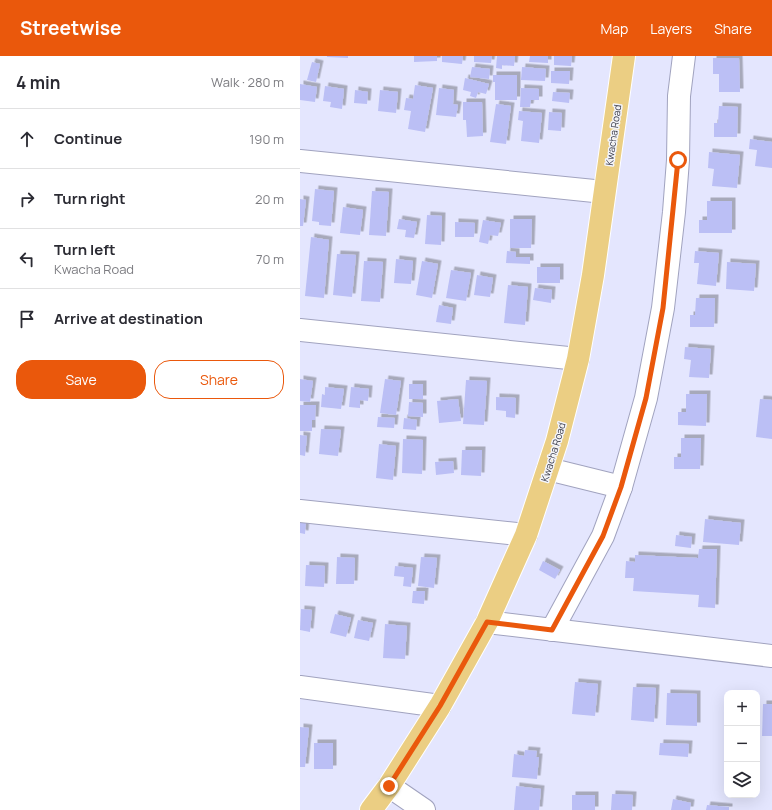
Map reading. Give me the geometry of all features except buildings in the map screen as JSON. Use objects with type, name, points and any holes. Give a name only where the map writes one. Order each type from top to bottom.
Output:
[{"type":"main road","name":"Kwacha Road","points":[[371,810],[389,786],[440,706],[487,622],[526,534],[548,469],[557,441],[578,359],[593,275],[624,56]]},
{"type":"street","points":[[552,630],[603,536],[621,487],[646,398],[663,308],[677,167],[679,96],[684,56]]},
{"type":"street","points":[[300,161],[604,192]]},
{"type":"street","points":[[300,330],[578,359]]},
{"type":"street","points":[[548,469],[621,487]]},
{"type":"street","points":[[300,511],[526,534]]},
{"type":"street","points":[[487,622],[772,656]]},
{"type":"street","points":[[300,687],[440,706]]},
{"type":"street","points":[[389,786],[424,810]]},
{"type":"route","points":[[389,786],[440,706],[487,622],[552,630],[603,536],[621,487],[646,398],[663,308],[674,212],[678,160]]}]
